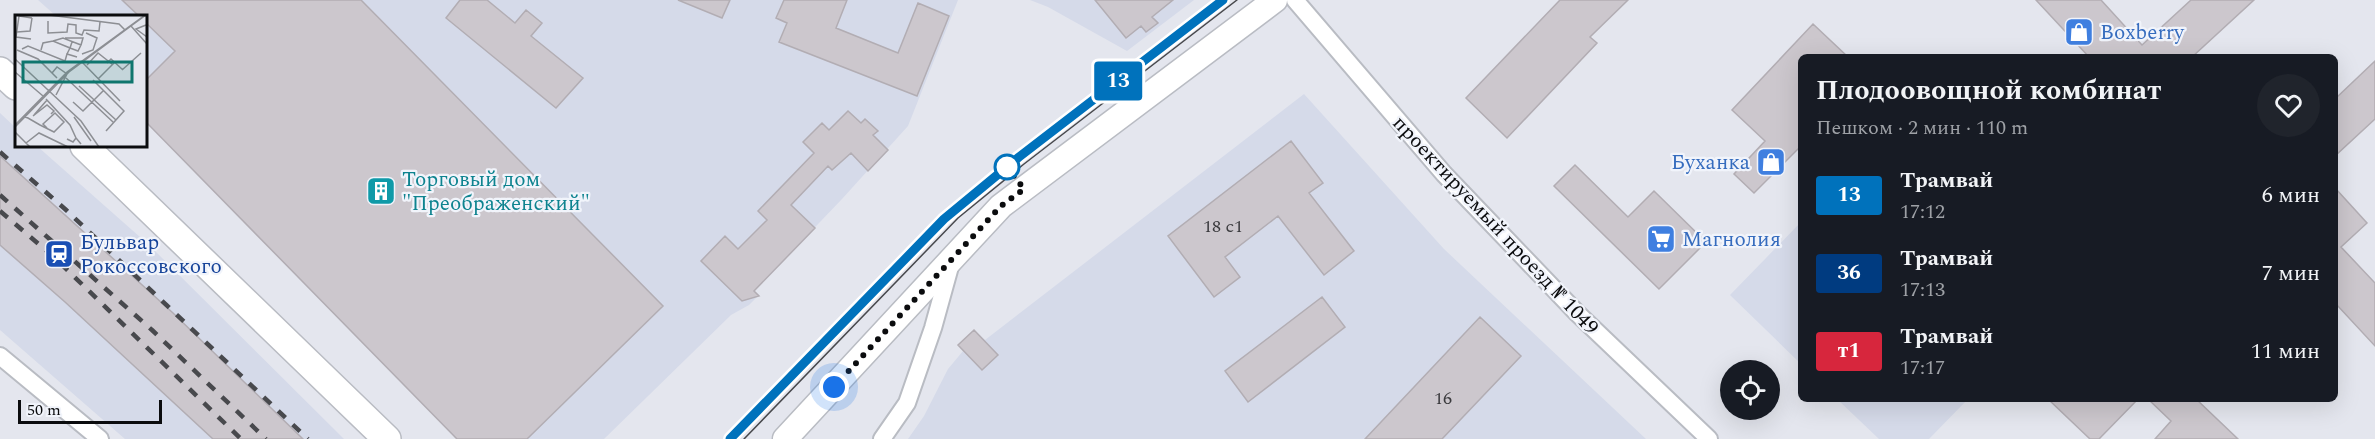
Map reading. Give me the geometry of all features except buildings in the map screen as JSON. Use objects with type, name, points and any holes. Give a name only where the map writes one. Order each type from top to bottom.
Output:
[{"type":"main road","points":[[785,439],[1001,206],[1275,0]]},
{"type":"main road","points":[[0,71],[15,85]]},
{"type":"main road","points":[[85,147],[387,439]]},
{"type":"street","name":"проектируемый проезд № 1049","points":[[1295,0],[1444,174],[1577,313],[1709,439]]},
{"type":"street","points":[[0,76],[15,90]]},
{"type":"street","points":[[80,147],[382,439]]},
{"type":"street","points":[[882,439],[906,403],[933,328],[952,258]]},
{"type":"street","points":[[0,356],[100,439]]},
{"type":"shaded area","points":[[38,0],[958,0],[908,126],[754,291],[759,295],[749,305],[731,315],[604,439],[457,439],[147,123],[147,15],[55,15]]},
{"type":"shaded area","points":[[1030,0],[1194,0],[1127,51],[1048,7]]},
{"type":"shaded area","points":[[1304,94],[1444,249],[1646,439],[908,439],[924,416],[948,369],[963,351],[958,345],[974,330],[985,340]]},
{"type":"shaded area","points":[[0,113],[15,127],[15,147],[38,147],[149,245],[344,439],[125,439],[0,330]]},
{"type":"shaded area","points":[[1798,225],[1798,361],[1730,295]]},
{"type":"shaded area","points":[[1840,402],[1965,402],[1929,439],[1879,439]]},
{"type":"tram line","name":"13","points":[[730,439],[944,219],[1019,157],[1223,0]]},
{"type":"tram line","points":[[744,439],[958,218],[1024,164],[1237,0]]},
{"type":"tram line","points":[[730,439],[944,219],[961,205]]},
{"type":"railway","points":[[0,152],[65,209],[308,439]]},
{"type":"railway","points":[[0,195],[152,330],[266,439]]},
{"type":"railway","points":[[0,211],[55,258],[241,439]]},
{"type":"place","name":"Boxberry","points":[[2079,32]]},
{"type":"place","name":"Буханка","points":[[1771,162]]},
{"type":"place","name":"Торговый дом \"Преображенский\"","points":[[381,191]]},
{"type":"place","name":"Магнолия","points":[[1661,239]]},
{"type":"place","name":"Бульвар Рокоссовского","points":[[59,254]]},
{"type":"route","points":[[834,387],[1001,206],[1024,189],[1007,167]]}]
